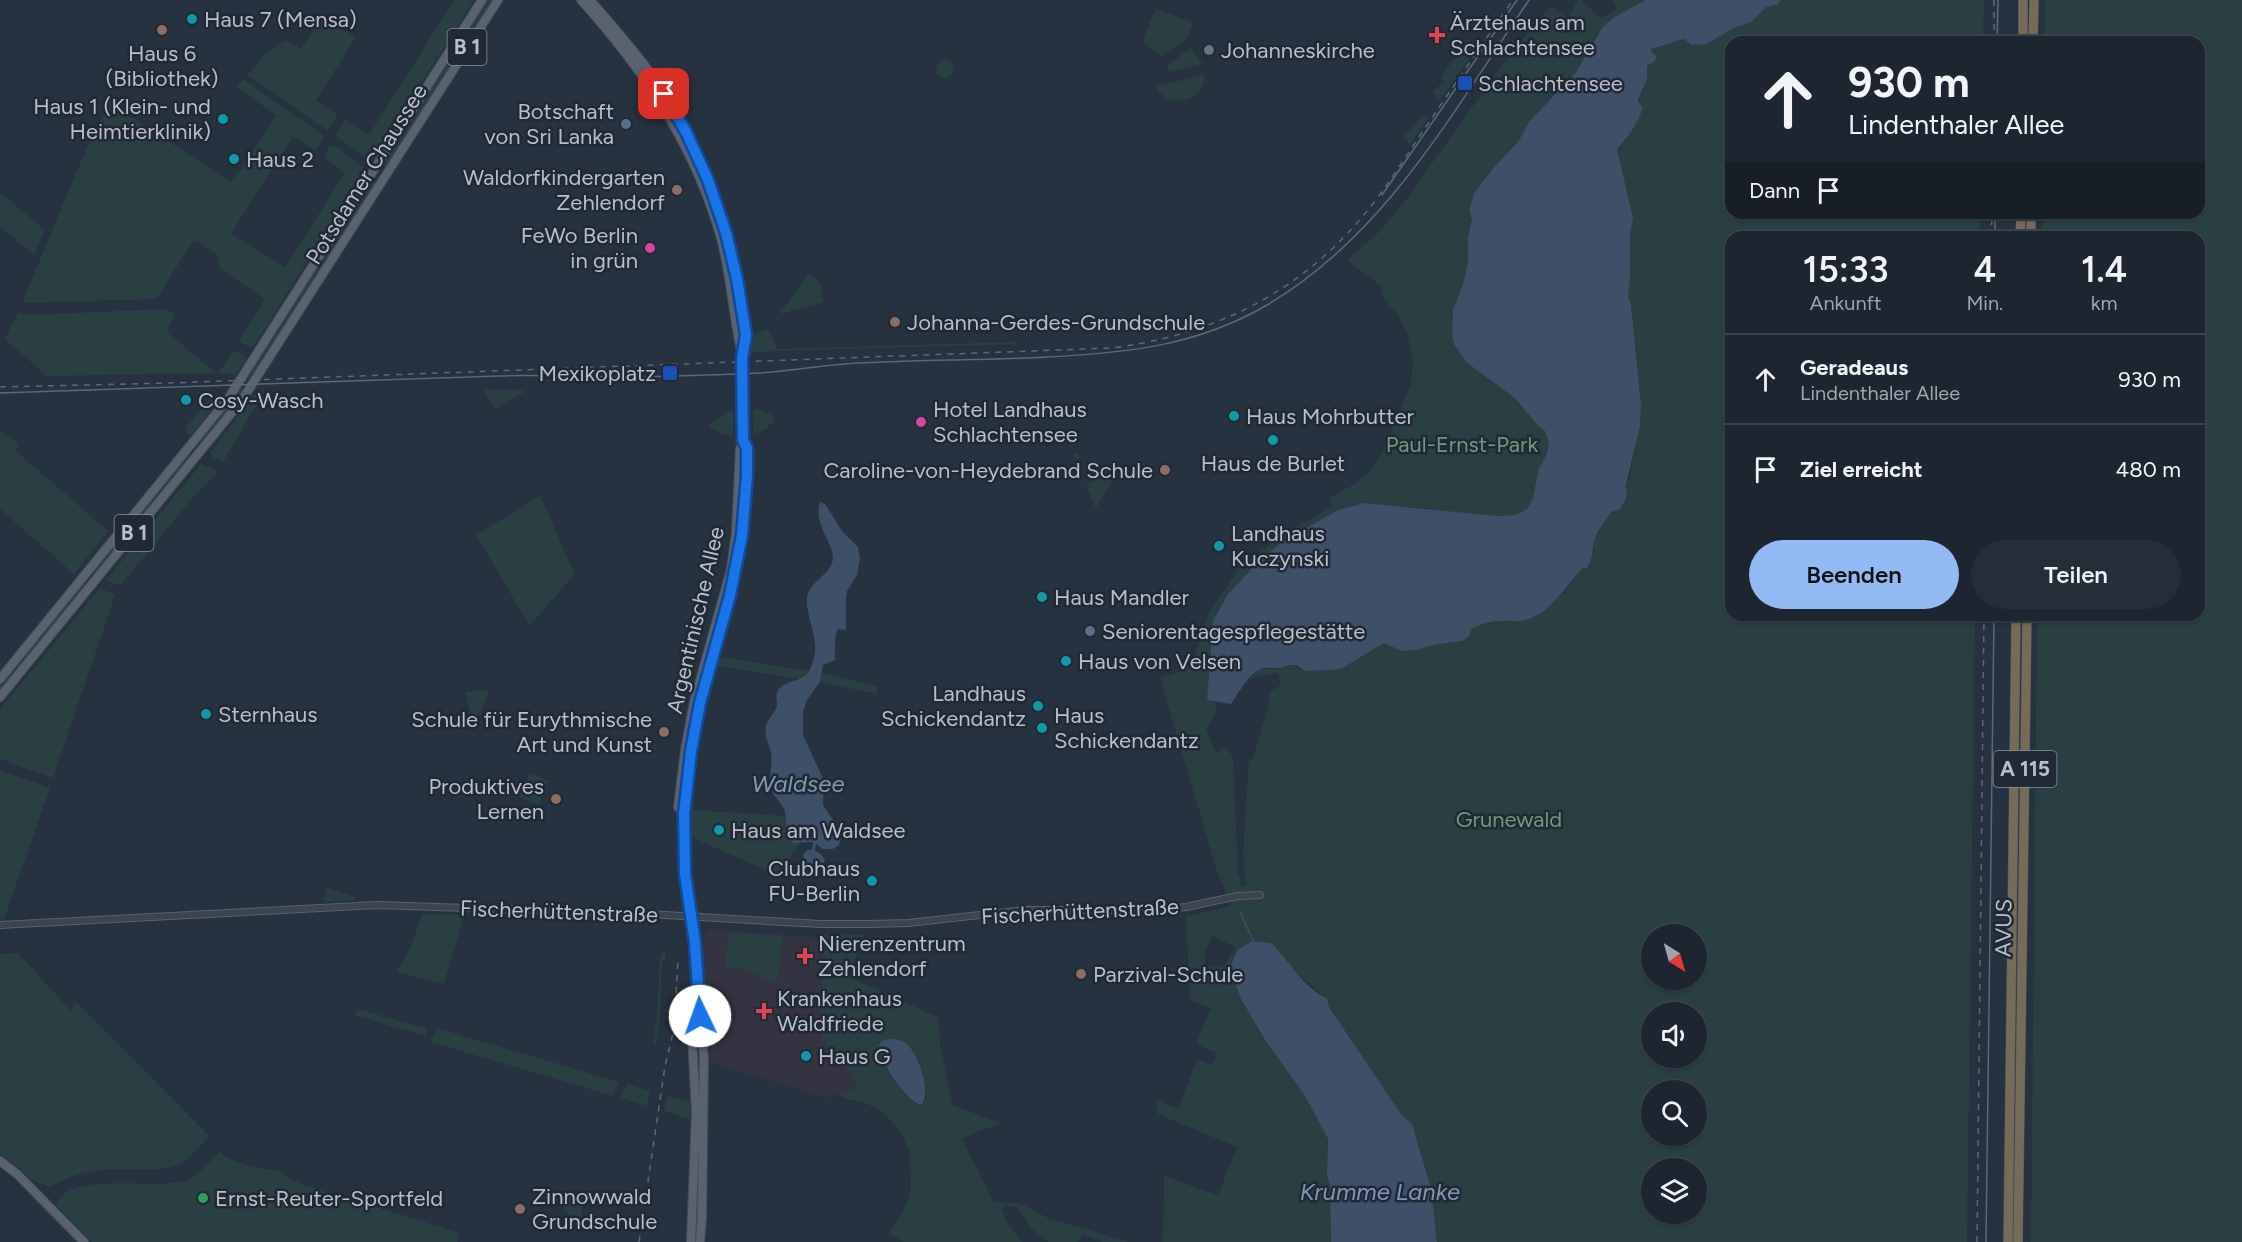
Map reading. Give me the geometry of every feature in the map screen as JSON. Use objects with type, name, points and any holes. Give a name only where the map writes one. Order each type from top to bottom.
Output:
[{"type":"highway","points":[[2023,0],[2023,36]]},
{"type":"highway","points":[[2033,36],[2034,0]]},
{"type":"highway","name":"AVUS","points":[[2008,1242],[2016,621]]},
{"type":"highway","name":"AVUS","points":[[2018,1242],[2027,621]]},
{"type":"main road","name":"Potsdamer Chaussee","points":[[0,679],[221,409],[482,0]]},
{"type":"main road","name":"Potsdamer Chaussee","points":[[0,697],[233,413],[498,0]]},
{"type":"main road","points":[[581,0],[624,50],[650,85],[689,153],[709,199],[723,245],[742,355]]},
{"type":"main road","points":[[590,0],[659,86],[686,132],[705,172],[726,233],[741,297],[746,335],[742,355]]},
{"type":"main road","name":"Argentinische Allee","points":[[691,1242],[696,1113],[694,997],[691,917],[684,866],[681,810],[700,703],[730,595],[742,535],[747,448],[743,440],[742,355]]},
{"type":"main road","name":"Argentinische Allee","points":[[694,997],[704,1060],[703,1197],[700,1242]]},
{"type":"main road","points":[[0,1161],[17,1174],[84,1242]]},
{"type":"street","name":"Fischerhüttenstraße","points":[[0,925],[377,905],[564,910],[820,924],[897,923],[1025,910],[1146,910],[1186,907],[1238,896],[1260,895]]},
{"type":"shaded area","name":"Krankenhaus Waldfriede","points":[[710,929],[820,938],[825,942],[819,1026],[837,1061],[846,1066],[857,1086],[840,1096],[838,1093],[829,1098],[710,1063],[702,945],[705,932]]},
{"type":"green space","points":[[454,0],[474,0],[373,159],[368,159],[336,134],[345,119],[369,135]]},
{"type":"green space","points":[[485,0],[494,0],[387,169],[381,164]]},
{"type":"green space","name":"Grunewald","points":[[1578,0],[1581,0],[1601,19],[1617,8],[1611,0],[1645,0],[1613,18],[1593,40],[1591,49],[1576,72],[1529,122],[1518,142],[1474,193],[1469,211],[1472,219],[1468,237],[1468,262],[1453,310],[1454,344],[1489,379],[1517,399],[1538,426],[1545,431],[1549,443],[1538,471],[1533,498],[1527,509],[1516,515],[1497,516],[1461,514],[1426,508],[1353,505],[1338,510],[1283,541],[1256,564],[1228,594],[1213,621],[1207,700],[1216,703],[1216,713],[1206,729],[1216,753],[1227,747],[1233,758],[1238,874],[1241,887],[1246,886],[1243,855],[1249,759],[1253,759],[1268,708],[1269,692],[1281,685],[1278,673],[1249,679],[1260,669],[1285,668],[1288,665],[1296,665],[1299,669],[1308,671],[1326,671],[1384,643],[1416,650],[1432,645],[1463,641],[1471,629],[1485,622],[1491,624],[1499,620],[1519,621],[1541,612],[1564,592],[1594,552],[1594,539],[1629,479],[1640,427],[1641,405],[1631,305],[1628,295],[1630,235],[1633,218],[1617,149],[1627,140],[1647,79],[1647,66],[1654,62],[1651,49],[1684,39],[1707,44],[1734,28],[1751,22],[1766,7],[1778,4],[1781,0],[1984,0],[1983,36],[1725,36],[1725,219],[1981,219],[1980,231],[1725,231],[1725,621],[1975,621],[1967,1242],[1437,1242],[1431,1188],[1412,1124],[1401,1114],[1329,1007],[1328,1000],[1290,967],[1277,948],[1253,941],[1235,952],[1228,970],[1241,999],[1265,1040],[1304,1094],[1328,1139],[1327,1175],[1330,1186],[1331,1242],[1163,1242],[1164,1176],[1218,1195],[1237,1147],[1158,1114],[1156,1100],[1178,1109],[1197,1059],[1212,1065],[1217,1053],[1196,1044],[1211,1008],[1190,1000],[1186,916],[1231,906],[1216,868],[1160,678],[1191,668],[1209,612],[1239,569],[1280,536],[1333,506],[1329,498],[1355,484],[1373,468],[1382,453],[1411,384],[1413,363],[1407,332],[1397,314],[1380,294],[1383,288],[1347,260],[1380,231],[1405,201],[1503,64],[1550,6],[1568,17]],"holes":[[[1212,937],[1235,947],[1223,968],[1218,966],[1207,968],[1205,952]]]},
{"type":"green space","points":[[2045,0],[2242,0],[2242,1242],[2031,1242],[2037,621],[2205,621],[2205,231],[2041,231],[2042,219],[2205,219],[2205,36],[2045,36]]},
{"type":"green space","points":[[1156,9],[1194,23],[1186,39],[1162,57],[1142,41]]},
{"type":"green space","points":[[322,16],[356,37],[316,100],[338,115],[328,131],[247,75],[266,54],[285,40],[301,49]]},
{"type":"green space","points":[[1469,40],[1478,47],[1440,100],[1432,93],[1444,81],[1441,78],[1466,41]]},
{"type":"green space","points":[[1191,48],[1203,64],[1168,72],[1167,65]]},
{"type":"green space","points":[[945,60],[951,63],[954,69],[951,75],[945,78],[939,75],[936,69],[939,63]]},
{"type":"green space","points":[[667,66],[683,71],[672,86],[657,68]]},
{"type":"green space","points":[[1205,74],[1199,91],[1193,97],[1185,100],[1169,99],[1155,87]]},
{"type":"green space","points":[[243,79],[325,136],[315,151],[293,136],[231,234],[285,267],[345,173],[324,157],[330,146],[336,146],[365,169],[254,346],[249,347],[239,341],[265,299],[220,269],[217,254],[194,240],[156,299],[22,303],[81,161],[109,102],[230,182],[242,168],[276,115],[236,87]]},
{"type":"green space","points":[[1422,115],[1428,119],[1410,144],[1403,138]]},
{"type":"green space","points":[[371,179],[378,184],[255,378],[245,378]]},
{"type":"green space","points":[[0,192],[45,230],[34,255],[0,227]]},
{"type":"green space","points":[[808,274],[822,284],[821,293],[824,302],[781,314],[781,312]]},
{"type":"green space","points":[[165,309],[175,314],[167,332],[216,373],[47,376],[5,339],[18,312],[27,315]]},
{"type":"green space","points":[[768,329],[777,349],[1014,342],[1016,340],[1018,344],[777,351],[753,352],[750,355],[754,334]]},
{"type":"green space","points":[[233,350],[244,356],[245,361],[235,376],[232,373],[218,374]]},
{"type":"green space","points":[[238,389],[248,389],[204,445],[199,440]]},
{"type":"green space","points":[[529,389],[495,410],[484,390]]},
{"type":"green space","points":[[257,391],[265,391],[223,462],[213,457],[210,453]]},
{"type":"green space","points":[[215,396],[223,396],[191,435],[187,434],[186,428],[204,404]]},
{"type":"green space","points":[[754,409],[773,416],[774,420],[766,429],[755,434],[753,433]]},
{"type":"green space","points":[[732,410],[734,413],[733,436],[722,434],[710,427],[710,423]]},
{"type":"green space","points":[[0,431],[19,444],[16,451],[108,531],[74,574],[0,509]]},
{"type":"green space","points":[[189,453],[194,456],[96,575],[92,572]]},
{"type":"green space","points":[[1076,453],[1080,455],[1077,460],[1087,486],[1100,466],[1115,475],[1097,507],[1095,507],[1074,455]]},
{"type":"green space","points":[[201,464],[219,471],[196,494],[120,586],[106,580]]},
{"type":"green space","points":[[540,496],[575,574],[532,623],[528,623],[476,535]]},
{"type":"green space","points":[[87,578],[91,582],[0,694],[0,682]]},
{"type":"green space","points":[[100,588],[115,595],[53,778],[0,759],[0,709]]},
{"type":"green space","points":[[721,657],[810,671],[801,679],[718,666]]},
{"type":"green space","points":[[822,673],[878,686],[876,694],[820,682]]},
{"type":"green space","points":[[490,690],[474,725],[465,692]]},
{"type":"green space","points":[[0,770],[50,788],[4,919],[0,920]]},
{"type":"green space","points":[[530,773],[549,781],[539,805],[519,797]]},
{"type":"green space","points":[[692,810],[786,816],[789,836],[793,842],[801,842],[775,874],[691,837]]},
{"type":"green space","points":[[326,887],[355,897],[355,900],[324,902]]},
{"type":"green space","points":[[422,914],[462,915],[464,917],[444,983],[440,984],[396,972],[410,949]]},
{"type":"green space","points":[[728,932],[783,936],[777,983],[767,981],[745,968],[725,968]]},
{"type":"green space","points":[[865,934],[848,976],[939,1018],[940,1044],[952,1105],[1003,1124],[981,1130],[962,1139],[994,1202],[1020,1203],[1048,1218],[1129,1242],[1102,1242],[1083,1234],[1078,1242],[1049,1242],[1033,1230],[1017,1207],[1004,1206],[1002,1208],[1007,1223],[1022,1242],[904,1242],[889,1234],[904,1209],[911,1188],[909,1157],[911,1155],[898,1130],[880,1111],[863,1102],[840,1096],[857,1086],[848,1069],[827,1048],[820,1033],[825,943],[817,935]],"holes":[[[909,1046],[922,1072],[927,1094],[926,1100],[918,1105],[895,1081],[880,1052]]]},
{"type":"green space","points":[[665,949],[665,959],[662,962],[660,1018],[656,1046],[653,1045],[660,956]]},
{"type":"green space","points":[[18,953],[72,1012],[75,1001],[209,1136],[189,1157],[179,1164],[166,1168],[84,1173],[51,1187],[32,1181],[0,1154],[0,954]]},
{"type":"green space","points":[[359,1009],[427,1029],[425,1036],[354,1015]]},
{"type":"green space","points":[[436,1028],[619,1082],[613,1096],[431,1042]]},
{"type":"green space","points":[[627,1084],[650,1091],[647,1106],[621,1098]]},
{"type":"green space","points":[[667,1096],[690,1102],[690,1119],[664,1111]]},
{"type":"green space","name":"Ernst-Reuter-Sportfeld","points":[[220,1152],[248,1166],[279,1170],[281,1174],[301,1184],[460,1233],[457,1242],[92,1242],[56,1205],[64,1194],[94,1184],[184,1181],[199,1173]]},
{"type":"green space","points":[[564,1189],[582,1194],[582,1224],[574,1222],[561,1205]]},
{"type":"water","name":"Schlachtensee","points":[[1645,0],[1781,0],[1778,4],[1766,7],[1751,22],[1734,28],[1707,44],[1692,45],[1684,39],[1651,49],[1657,57],[1647,66],[1647,79],[1638,101],[1643,108],[1632,130],[1617,149],[1633,218],[1630,235],[1628,295],[1631,305],[1641,405],[1640,427],[1625,488],[1627,490],[1626,499],[1619,510],[1611,512],[1598,531],[1587,568],[1583,568],[1549,607],[1531,618],[1521,621],[1486,623],[1471,629],[1470,635],[1463,641],[1432,645],[1417,650],[1402,651],[1384,643],[1336,670],[1305,671],[1296,665],[1265,668],[1250,677],[1231,704],[1207,700],[1213,621],[1228,594],[1256,564],[1283,541],[1338,510],[1364,503],[1497,516],[1516,515],[1527,509],[1533,498],[1538,471],[1547,453],[1549,443],[1545,431],[1538,426],[1516,399],[1466,362],[1454,344],[1452,334],[1453,310],[1468,262],[1468,237],[1472,219],[1469,211],[1474,193],[1518,142],[1529,122],[1576,72],[1602,28],[1613,18]]},
{"type":"water","name":"Waldsee","points":[[820,502],[825,504],[842,531],[858,547],[860,558],[857,575],[847,591],[846,630],[838,629],[835,660],[823,665],[820,682],[807,700],[803,712],[803,735],[824,781],[823,805],[841,832],[839,845],[833,849],[823,849],[816,844],[815,851],[825,860],[820,869],[811,873],[805,865],[803,855],[807,850],[812,850],[813,842],[793,843],[787,832],[784,809],[771,789],[771,758],[766,730],[767,723],[777,706],[776,695],[779,689],[805,676],[814,659],[814,639],[807,597],[812,587],[830,567],[833,557],[819,520]]},
{"type":"water","name":"Krumme Lanke","points":[[1253,941],[1271,943],[1303,981],[1327,998],[1329,1007],[1401,1114],[1412,1124],[1431,1188],[1437,1242],[1331,1242],[1330,1186],[1327,1175],[1328,1139],[1304,1094],[1265,1040],[1241,999],[1231,973],[1230,966],[1238,949]]},
{"type":"water","points":[[891,1039],[906,1043],[916,1057],[925,1084],[924,1100],[921,1105],[908,1096],[894,1080],[884,1061],[879,1045],[882,1041]]},
{"type":"waterway","points":[[1240,911],[1254,943]]},
{"type":"tram line","points":[[1382,195],[1517,0]]},
{"type":"tram line","points":[[0,393],[516,376],[634,377],[760,373],[870,362],[1077,355],[1161,345],[1214,330],[1267,305],[1309,276],[1347,243],[1382,207],[1414,168],[1529,0]]},
{"type":"tram line","points":[[1997,36],[1998,0]]},
{"type":"tram line","points":[[1995,219],[1995,231]]},
{"type":"tram line","points":[[1986,1242],[1994,621]]},
{"type":"railway","points":[[0,387],[170,383],[1112,348],[1182,334],[1246,309],[1305,272],[1332,249],[1357,223],[1383,190],[1513,0]]},
{"type":"railway","points":[[1994,0],[1994,36]]},
{"type":"railway","points":[[1991,231],[1992,219]]},
{"type":"railway","points":[[1977,1242],[1984,621]]},
{"type":"railway","points":[[639,1242],[665,1066],[674,1029],[678,960]]},
{"type":"place","name":"Haus 7 (Mensa)","points":[[192,19]]},
{"type":"place","name":"Haus 6 (Bibliothek)","points":[[162,30]]},
{"type":"place","name":"Ärztehaus am Schlachtensee","points":[[1437,35]]},
{"type":"place","name":"Johanneskirche","points":[[1209,50]]},
{"type":"place","name":"Schlachtensee","points":[[1465,83]]},
{"type":"place","name":"Haus 1 (Klein- und Heimtierklinik)","points":[[223,119]]},
{"type":"place","name":"Botschaft von Sri Lanka","points":[[626,124]]},
{"type":"place","name":"Haus 2","points":[[234,159]]},
{"type":"place","name":"Waldorfkindergarten Zehlendorf","points":[[677,190]]},
{"type":"place","name":"FeWo Berlin in grün","points":[[650,248]]},
{"type":"place","name":"Johanna-Gerdes-Grundschule","points":[[895,322]]},
{"type":"place","name":"Mexikoplatz","points":[[670,373]]},
{"type":"place","name":"Cosy-Wasch","points":[[186,400]]},
{"type":"place","name":"Haus Mohrbutter","points":[[1234,416]]},
{"type":"place","name":"Hotel Landhaus Schlachtensee","points":[[921,422]]},
{"type":"place","name":"Haus de Burlet","points":[[1273,440]]},
{"type":"place","name":"Caroline-von-Heydebrand Schule","points":[[1165,470]]},
{"type":"place","name":"Landhaus Kuczynski","points":[[1219,546]]},
{"type":"place","name":"Haus Mandler","points":[[1042,597]]},
{"type":"place","name":"Seniorentagespflegestätte","points":[[1090,631]]},
{"type":"place","name":"Haus von Velsen","points":[[1066,661]]},
{"type":"place","name":"Landhaus Schickendantz","points":[[1038,706]]},
{"type":"place","name":"Sternhaus","points":[[206,714]]},
{"type":"place","name":"Haus Schickendantz","points":[[1042,728]]},
{"type":"place","name":"Schule für Eurythmische Art und Kunst","points":[[664,732]]},
{"type":"place","name":"Produktives Lernen","points":[[556,799]]},
{"type":"place","name":"Haus am Waldsee","points":[[719,830]]},
{"type":"place","name":"Clubhaus FU-Berlin","points":[[872,881]]},
{"type":"place","name":"Nierenzentrum Zehlendorf","points":[[805,956]]},
{"type":"place","name":"Parzival-Schule","points":[[1081,974]]},
{"type":"place","name":"Krankenhaus Waldfriede","points":[[764,1011]]},
{"type":"place","name":"Haus G","points":[[806,1056]]},
{"type":"place","name":"Ernst-Reuter-Sportfeld","points":[[203,1198]]},
{"type":"place","name":"Zinnowwald Grundschule","points":[[520,1209]]},
{"type":"route","points":[[664,94],[694,148],[716,202],[737,279],[746,335],[742,358],[743,440],[747,448],[747,475],[742,535],[730,595],[700,703],[691,751],[684,814],[685,874],[695,943],[700,1016]]},
{"type":"park label","name":"Paul-Ernst-Park","points":[[1462,444]]}]
